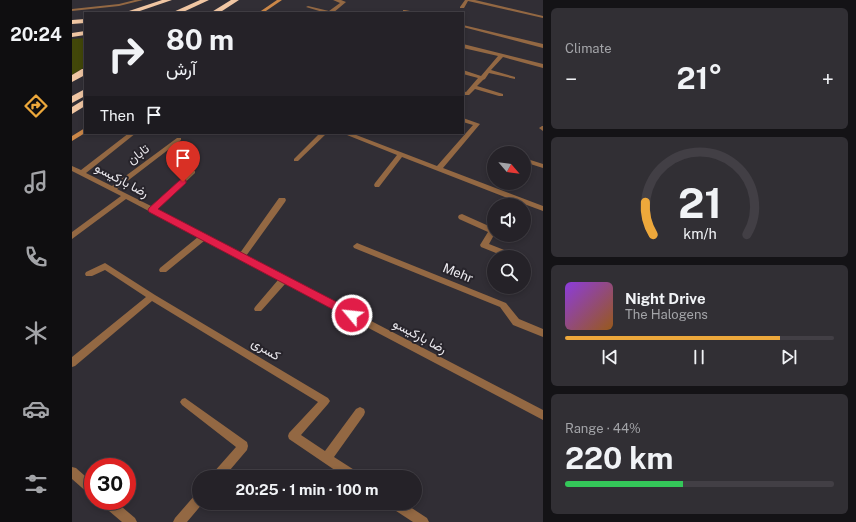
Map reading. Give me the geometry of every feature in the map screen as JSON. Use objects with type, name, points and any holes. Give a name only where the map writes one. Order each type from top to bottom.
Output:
[{"type":"highway","points":[[130,12],[169,0]]},
{"type":"highway","points":[[177,12],[207,0]]},
{"type":"highway","points":[[188,12],[207,0]]},
{"type":"highway","points":[[216,12],[236,0]]},
{"type":"highway","points":[[72,22],[84,21]]},
{"type":"highway","points":[[72,35],[84,34]]},
{"type":"highway","points":[[72,79],[84,73]]},
{"type":"highway","points":[[72,100],[84,93]]},
{"type":"highway","points":[[72,111],[84,103]]},
{"type":"street","points":[[72,10],[119,5],[141,0]]},
{"type":"street","points":[[262,12],[280,0]]},
{"type":"street","points":[[331,12],[344,2],[335,0]]},
{"type":"street","points":[[462,7],[468,0],[543,17]]},
{"type":"street","points":[[308,7],[316,11]]},
{"type":"street","points":[[405,11],[409,12]]},
{"type":"street","points":[[464,26],[543,46]]},
{"type":"street","points":[[464,46],[543,66]]},
{"type":"street","points":[[464,93],[467,94],[483,78],[501,56]]},
{"type":"street","points":[[489,71],[513,78]]},
{"type":"street","points":[[464,72],[483,78]]},
{"type":"street","points":[[474,87],[501,96]]},
{"type":"street","points":[[438,169],[477,124],[464,120]]},
{"type":"street","points":[[72,139],[84,131]]},
{"type":"street","points":[[81,173],[132,134]]},
{"type":"street","points":[[296,160],[323,134]]},
{"type":"street","points":[[348,134],[514,198]]},
{"type":"street","name":"تابان","points":[[112,189],[179,139]]},
{"type":"street","points":[[377,185],[401,154]]},
{"type":"street","points":[[531,162],[543,166]]},
{"type":"street","name":"رضا بارکیسو","points":[[72,168],[543,415]]},
{"type":"street","points":[[152,210],[193,172]]},
{"type":"street","points":[[73,234],[126,196]]},
{"type":"street","points":[[241,257],[282,200]]},
{"type":"street","points":[[531,204],[543,209]]},
{"type":"street","points":[[462,217],[487,227]]},
{"type":"street","points":[[163,270],[203,237]]},
{"type":"street","points":[[487,240],[484,245],[496,250]]},
{"type":"street","name":"Mehr","points":[[357,246],[503,305],[516,322],[543,333]]},
{"type":"street","name":"کسری","points":[[89,274],[105,266],[152,297],[325,401],[293,436],[345,470]]},
{"type":"street","points":[[258,309],[284,280]]},
{"type":"street","points":[[72,364],[152,297]]},
{"type":"street","points":[[185,402],[243,446],[223,470]]},
{"type":"street","points":[[327,458],[360,412]]},
{"type":"street","points":[[72,472],[84,482]]},
{"type":"street","points":[[179,522],[192,507]]},
{"type":"street","points":[[117,510],[131,522]]},
{"type":"street","points":[[405,510],[423,522]]},
{"type":"green space","points":[[84,38],[84,68],[72,75],[72,39]]},
{"type":"route","points":[[183,182],[152,210],[352,315]]}]
